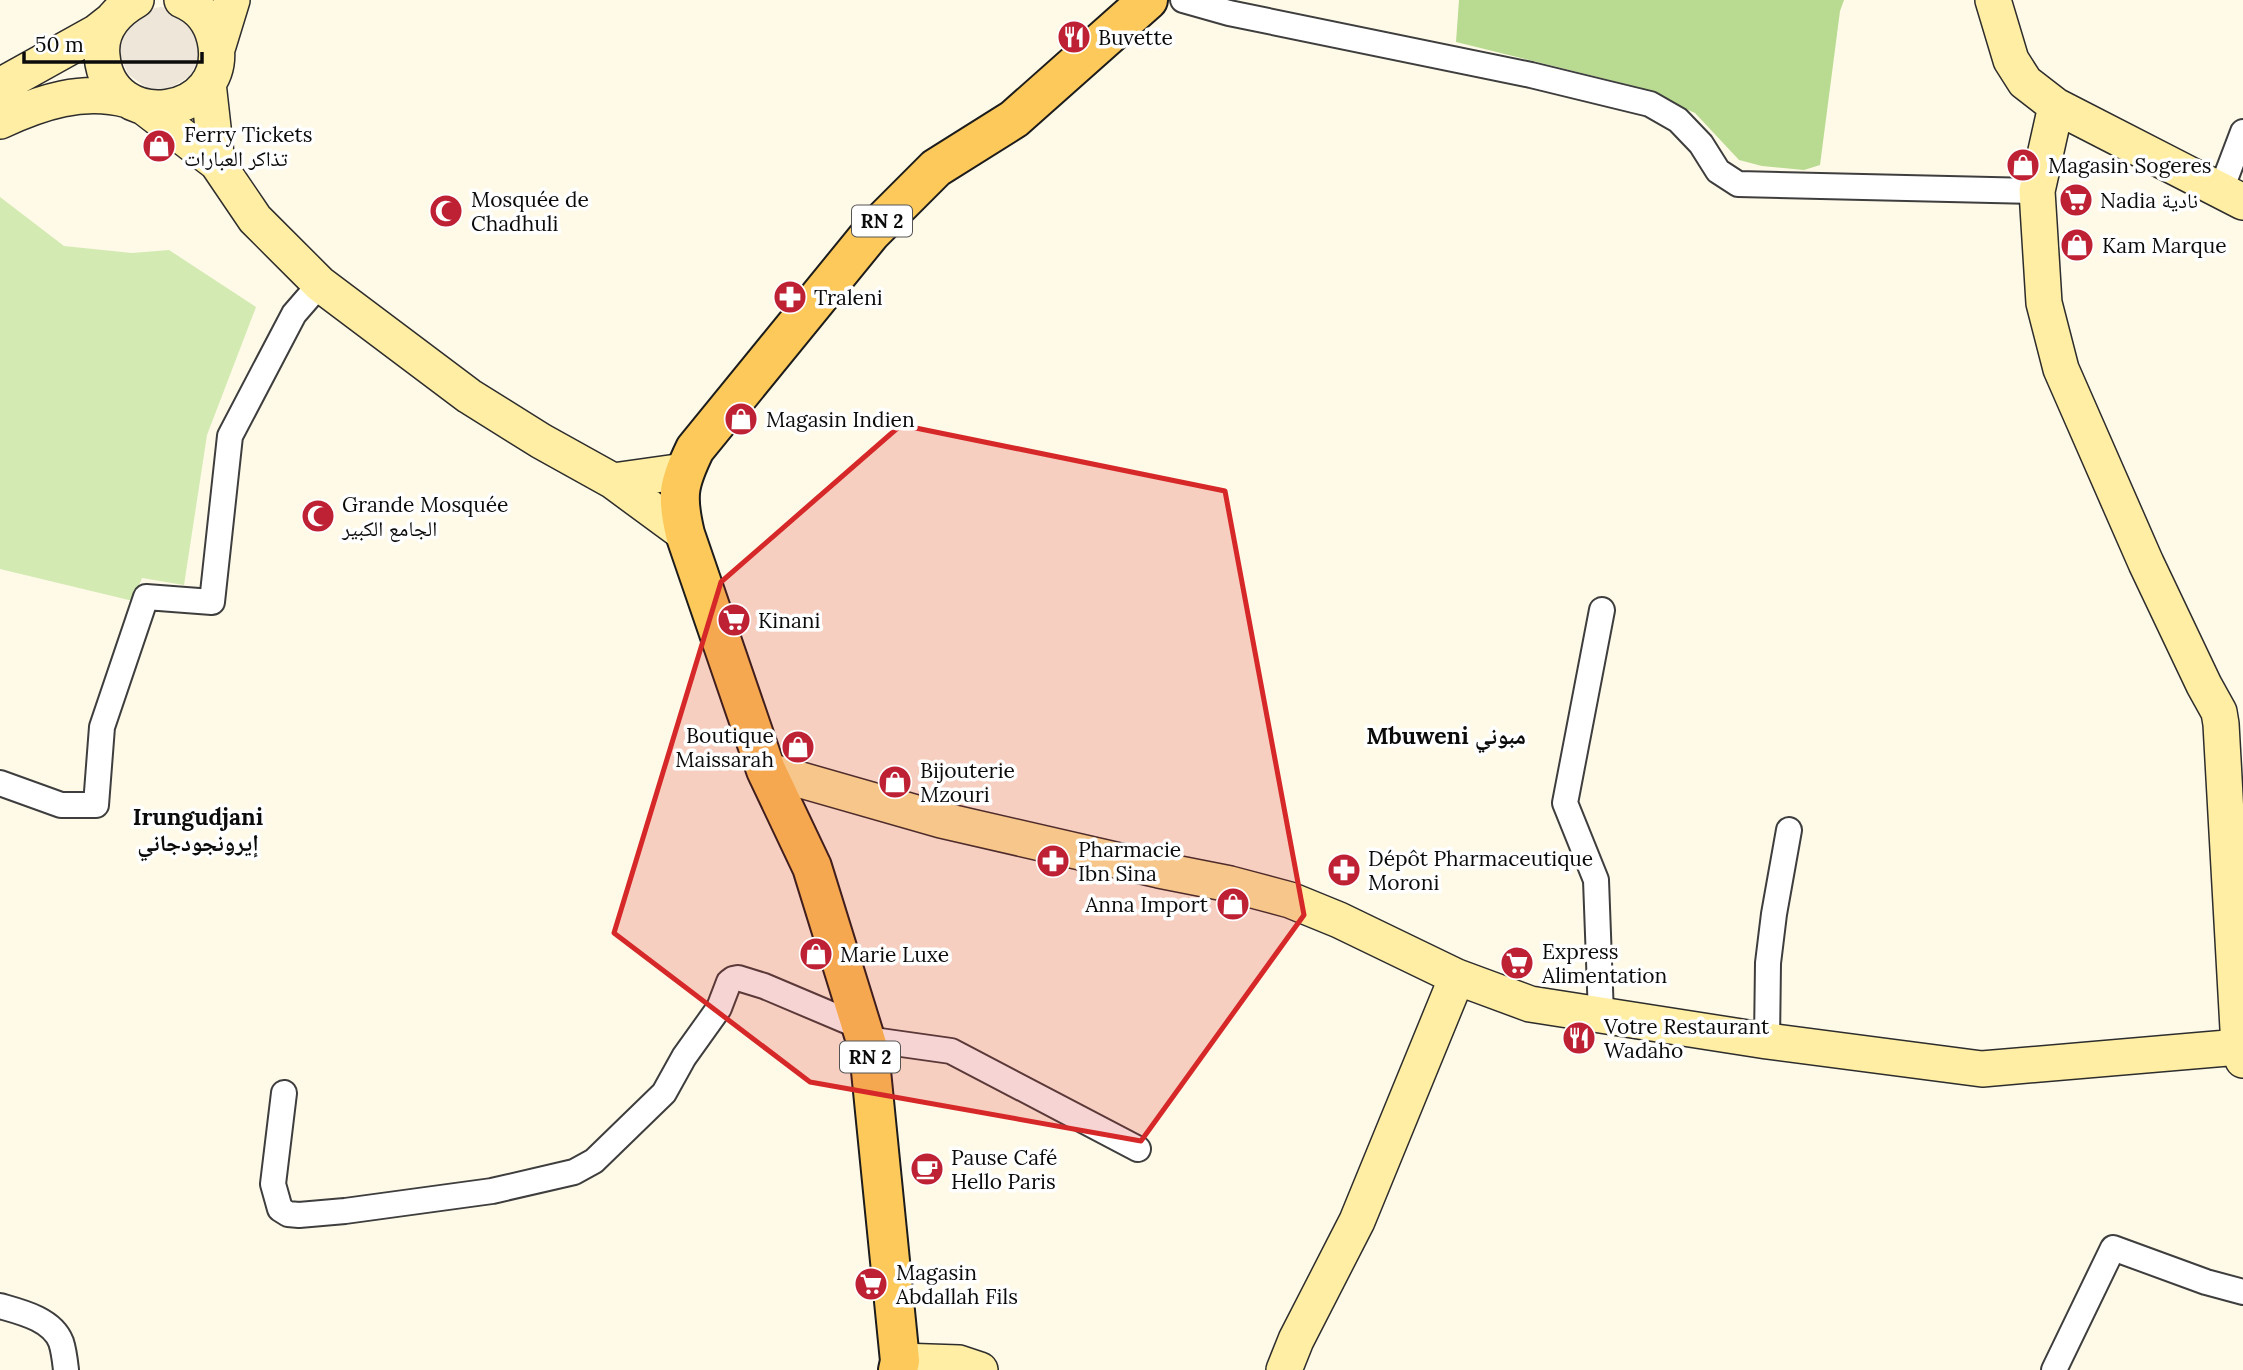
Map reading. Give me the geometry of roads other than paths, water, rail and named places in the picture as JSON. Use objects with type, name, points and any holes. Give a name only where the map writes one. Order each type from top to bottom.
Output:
[{"type":"main road","name":"RN 2","points":[[899,1365],[869,1051],[812,867],[766,770],[685,534],[679,484],[695,449],[871,233],[936,168],[1014,120],[1148,0]]},
{"type":"street","points":[[182,0],[204,16],[213,31],[217,49]]},
{"type":"street","points":[[1183,0],[1229,13],[1531,75],[1650,104],[1678,120],[1701,144],[1718,171],[1738,184],[2037,191]]},
{"type":"street","points":[[1993,0],[2011,60],[2025,82],[2056,106],[2232,196],[2243,132]]},
{"type":"street","points":[[0,121],[32,106],[74,97],[104,95],[162,109],[180,106],[196,97],[208,83],[215,67],[217,49],[232,1]]},
{"type":"street","points":[[0,86],[97,32],[123,10]]},
{"type":"street","points":[[123,10],[103,37],[102,55],[106,73],[114,88],[217,163],[255,219],[320,284],[469,396],[541,441],[613,481],[685,534]]},
{"type":"street","points":[[208,83],[217,163]]},
{"type":"street","points":[[766,770],[941,820],[1230,884],[1290,900],[1339,920],[1457,977],[1530,1004],[1767,1041],[1982,1069],[2241,1053],[2219,712],[2146,563],[2061,369],[2044,303],[2037,191],[2056,106]]},
{"type":"street","points":[[0,783],[61,805],[96,805],[102,727],[146,597],[212,602],[230,436],[294,314],[320,284]]},
{"type":"street","points":[[613,481],[684,471]]},
{"type":"street","points":[[1601,1014],[1596,880],[1564,803],[1602,610]]},
{"type":"street","points":[[1767,1041],[1768,963],[1789,830]]},
{"type":"street","points":[[1284,1370],[1296,1340],[1357,1221],[1457,977]]},
{"type":"street","points":[[284,1093],[274,1184],[280,1209],[288,1214],[345,1211],[528,1184],[574,1172],[594,1161],[664,1093],[684,1057],[719,1008],[729,982],[738,978],[764,986],[864,1033],[951,1051],[1139,1149]]},
{"type":"street","points":[[2054,1370],[2113,1248],[2206,1282],[2243,1292]]},
{"type":"street","points":[[0,1306],[42,1321],[52,1329],[61,1341],[66,1370]]},
{"type":"street","points":[[899,1365],[959,1363],[980,1370]]},
{"type":"place","name":"Buvette","points":[[1074,37]]},
{"type":"place","name":"Ferry Tickets تذاكر العبارات","points":[[159,146]]},
{"type":"place","name":"Magasin Sogeres","points":[[2023,165]]},
{"type":"place","name":"Nadia نادية","points":[[2076,200]]},
{"type":"place","name":"Mosquée de Chadhuli","points":[[446,211]]},
{"type":"place","name":"Kam Marque","points":[[2077,245]]},
{"type":"place","name":"Traleni","points":[[790,297]]},
{"type":"place","name":"Magasin Indien","points":[[741,419]]},
{"type":"place","name":"Grande Mosquée الجامع الكبير","points":[[318,516]]},
{"type":"place","name":"Kinani","points":[[734,620]]},
{"type":"place","name":"Boutique Maissarah","points":[[798,747]]},
{"type":"place","name":"Bijouterie Mzouri","points":[[895,782]]},
{"type":"place","name":"Pharmacie Ibn Sina","points":[[1053,861]]},
{"type":"place","name":"Dépôt Pharmaceutique Moroni","points":[[1344,870]]},
{"type":"place","name":"Anna Import","points":[[1233,904]]},
{"type":"place","name":"Marie Luxe","points":[[816,954]]},
{"type":"place","name":"Express Alimentation","points":[[1517,963]]},
{"type":"place","name":"Votre Restaurant Wadaho","points":[[1579,1038]]},
{"type":"place","name":"Pause Café Hello Paris","points":[[927,1169]]},
{"type":"place","name":"Magasin Abdallah Fils","points":[[871,1284]]},
{"type":"district","name":"Mbuweni مبوني","points":[[1446,735]]},
{"type":"district","name":"Irungudjani إيرونجودجاني","points":[[198,829]]}]
